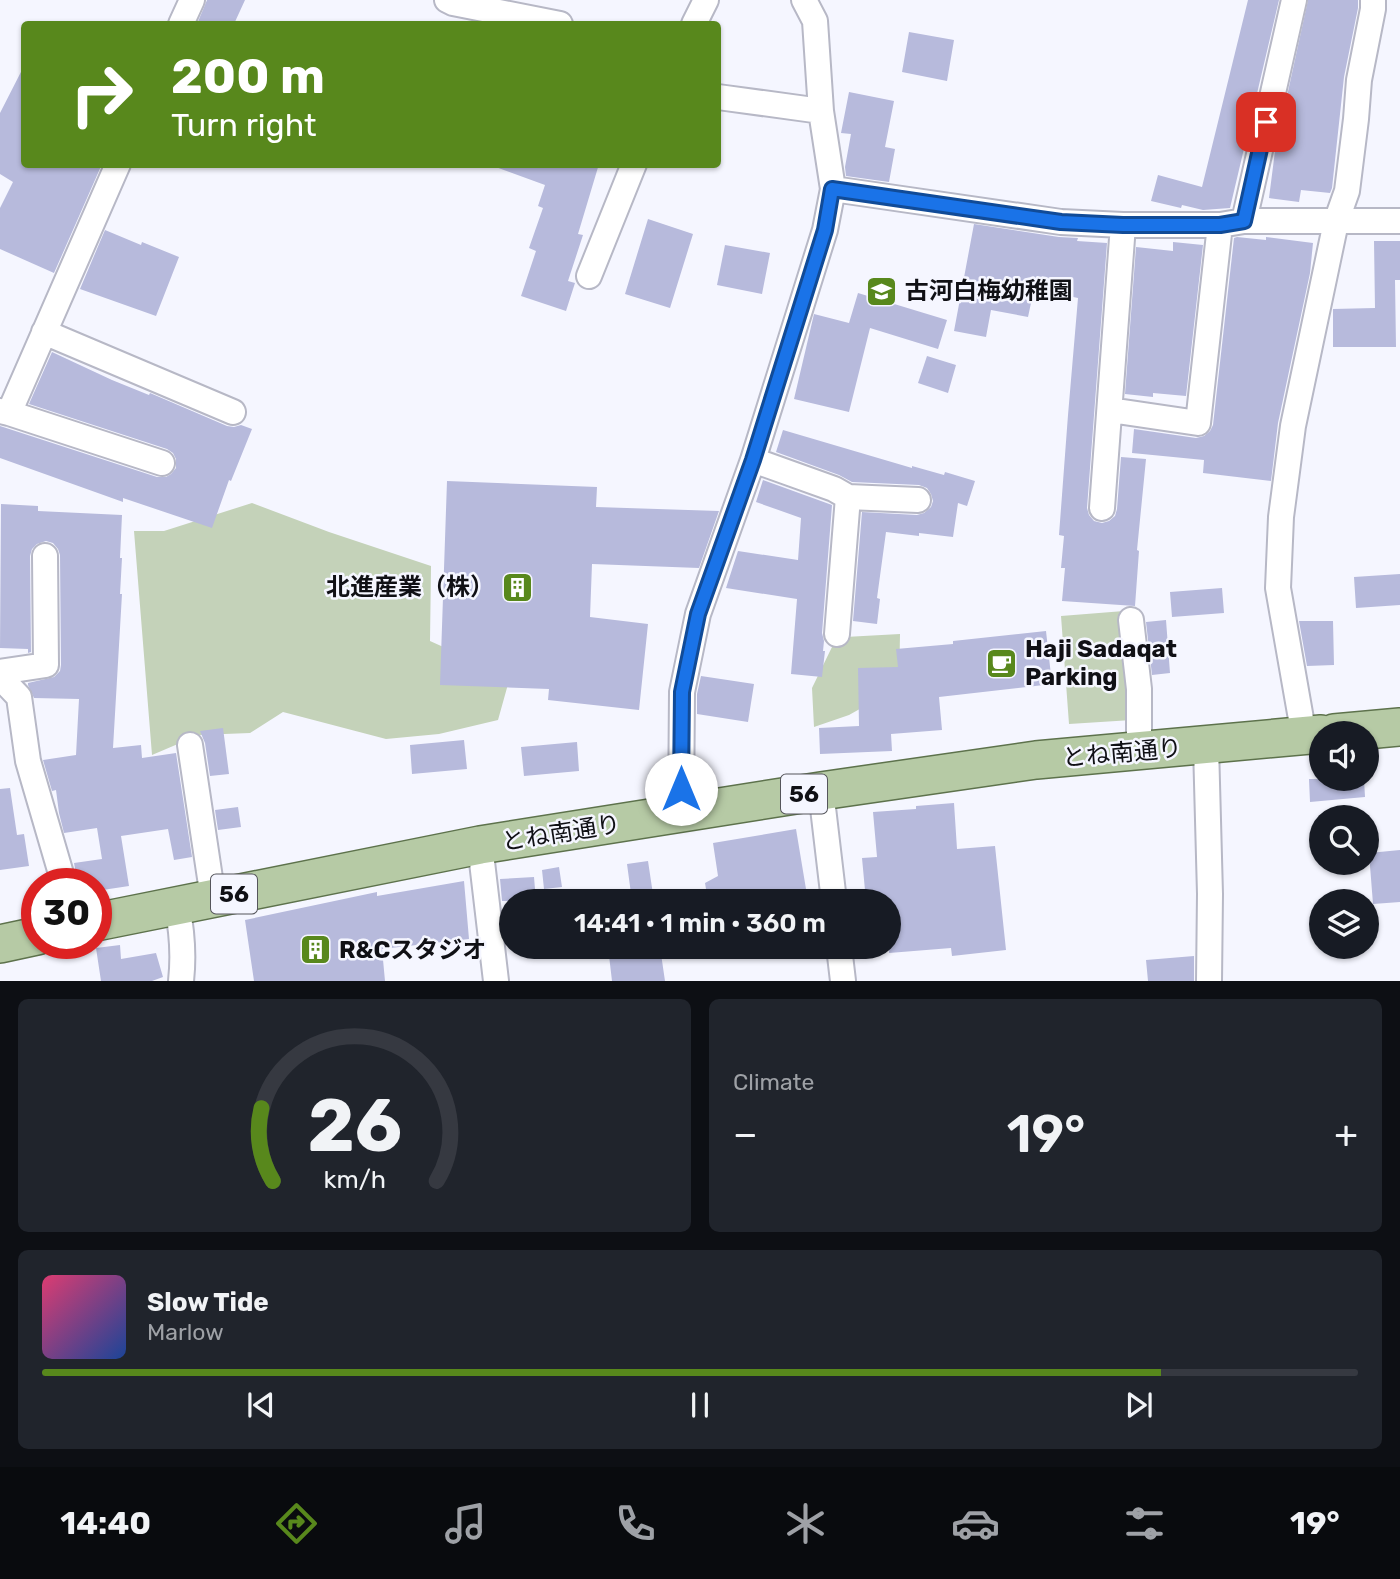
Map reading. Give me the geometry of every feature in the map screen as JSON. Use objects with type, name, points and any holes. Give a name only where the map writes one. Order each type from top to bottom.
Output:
[{"type":"main road","name":"とね南通り","points":[[1379,729],[1400,727]]},
{"type":"main road","name":"とね南通り","points":[[112,919],[480,845],[821,791],[1036,760],[1309,736]]},
{"type":"main road","points":[[0,944],[21,939]]},
{"type":"street","points":[[182,21],[192,0]]},
{"type":"street","points":[[696,21],[706,0]]},
{"type":"street","points":[[681,814],[682,692],[698,614],[753,460],[825,230],[832,189],[821,111],[815,22],[804,0]]},
{"type":"street","points":[[1244,221],[1294,0]]},
{"type":"street","points":[[1316,721],[1278,588],[1281,517],[1293,426],[1336,222],[1347,191],[1359,80],[1373,0]]},
{"type":"street","points":[[452,1],[546,21]]},
{"type":"street","points":[[721,97],[821,111]]},
{"type":"street","points":[[116,168],[5,412],[162,463]]},
{"type":"street","points":[[589,276],[632,168]]},
{"type":"street","points":[[832,189],[1061,222],[1220,225],[1244,221],[1400,220]]},
{"type":"street","points":[[1102,508],[1123,225]]},
{"type":"street","points":[[1110,410],[1198,423],[1220,225]]},
{"type":"street","points":[[44,331],[233,412]]},
{"type":"street","points":[[753,460],[848,496],[918,500]]},
{"type":"street","points":[[837,634],[848,496]]},
{"type":"street","points":[[45,556],[46,665],[0,674],[19,697],[28,761],[59,868]]},
{"type":"street","points":[[1131,620],[1139,689],[1139,752]]},
{"type":"street","points":[[190,745],[214,898]]},
{"type":"street","points":[[1206,746],[1210,894],[1209,981]]},
{"type":"street","points":[[821,791],[833,889]]},
{"type":"street","points":[[480,845],[496,981]]},
{"type":"street","points":[[177,906],[182,930],[181,981]]},
{"type":"street","points":[[840,959],[843,981]]},
{"type":"green space","points":[[252,503],[431,566],[430,641],[510,677],[498,720],[439,734],[386,739],[283,712],[250,733],[199,735],[152,755],[134,531],[164,531]]},
{"type":"green space","points":[[1124,611],[1132,720],[1069,724],[1061,616]]},
{"type":"green space","points":[[900,634],[899,687],[849,715],[814,727],[812,688],[832,647],[845,637]]},
{"type":"building","points":[[207,0],[245,0],[235,21],[198,21]]},
{"type":"building","points":[[1248,0],[1279,0],[1230,208],[1203,210],[1151,201],[1158,175],[1202,187]]},
{"type":"building","points":[[1308,0],[1358,0],[1358,8],[1344,77],[1332,188],[1330,193],[1301,190],[1299,202],[1269,198],[1275,151]]},
{"type":"building","points":[[909,32],[954,40],[947,81],[902,72]]},
{"type":"building","points":[[21,72],[21,168],[100,168],[54,273],[0,249],[0,208],[13,182],[0,174],[0,113]]},
{"type":"building","points":[[849,92],[894,101],[885,147],[895,149],[889,182],[846,176],[851,134],[841,133]]},
{"type":"building","points":[[498,168],[598,168],[578,234],[583,235],[568,281],[575,283],[566,311],[521,296],[536,251],[529,248],[543,208],[538,206],[545,185]]},
{"type":"building","points":[[648,219],[693,234],[670,308],[625,294]]},
{"type":"building","points":[[974,224],[1078,238],[1077,241],[1107,243],[1087,508],[1094,521],[1109,521],[1115,516],[1117,509],[1121,457],[1146,459],[1137,550],[1135,606],[1062,601],[1064,536],[1059,535],[1078,298],[1034,289],[1028,317],[991,310],[986,337],[954,331]]},
{"type":"building","points":[[105,230],[179,257],[156,316],[80,289]]},
{"type":"building","points":[[1266,237],[1313,243],[1310,273],[1278,423],[1271,481],[1203,473],[1204,460],[1132,453],[1134,429],[1196,438],[1204,436],[1213,425],[1234,238],[1266,240]]},
{"type":"building","points":[[1374,241],[1400,241],[1400,280],[1395,280],[1396,347],[1333,347],[1333,309],[1375,308]]},
{"type":"building","points":[[1173,242],[1203,245],[1186,396],[1125,394],[1136,247],[1173,251]]},
{"type":"building","points":[[725,245],[770,253],[762,294],[717,285]]},
{"type":"building","points":[[858,293],[947,320],[938,349],[870,328],[849,412],[794,399],[814,314],[849,323]]},
{"type":"building","points":[[52,352],[112,380],[227,426],[241,425],[252,429],[231,481],[229,480],[212,528],[123,498],[123,502],[0,458],[0,426],[157,477],[166,477],[176,468],[176,459],[167,449],[29,404]]},
{"type":"building","points":[[927,356],[956,365],[948,393],[918,383]]},
{"type":"building","points":[[783,430],[912,468],[944,475],[945,472],[975,481],[967,506],[958,503],[953,537],[886,532],[877,598],[880,599],[877,624],[853,621],[862,512],[917,515],[931,507],[931,494],[927,488],[919,485],[852,482],[776,452]]},
{"type":"building","points":[[763,480],[832,505],[822,633],[825,651],[822,677],[791,674],[797,599],[726,588],[738,551],[798,560],[801,518],[756,502]]},
{"type":"building","name":"北進産業（株）","points":[[447,481],[597,487],[596,507],[719,511],[699,568],[592,564],[590,617],[648,624],[639,710],[548,700],[549,689],[440,685]]},
{"type":"building","points":[[1,504],[38,506],[38,511],[122,515],[122,594],[113,748],[141,745],[142,758],[176,753],[192,857],[174,860],[168,829],[121,836],[129,886],[112,889],[112,868],[75,868],[74,863],[102,859],[97,828],[64,833],[56,790],[52,791],[43,760],[76,755],[79,699],[34,698],[28,685],[54,677],[60,671],[60,555],[53,543],[46,541],[37,544],[30,556],[31,652],[28,653],[28,649],[0,648]]},
{"type":"building","points":[[1400,574],[1400,605],[1356,608],[1354,577]]},
{"type":"building","points":[[1222,588],[1224,613],[1172,617],[1170,592]]},
{"type":"building","points":[[1166,620],[1170,673],[1152,675],[1146,622]]},
{"type":"building","points":[[1299,621],[1333,621],[1334,665],[1307,666]]},
{"type":"building","points":[[1046,631],[1052,684],[939,697],[942,730],[891,734],[892,751],[820,754],[819,728],[859,726],[858,668],[898,667],[896,649]]},
{"type":"building","points":[[701,676],[754,684],[748,722],[697,714]]},
{"type":"building","points":[[223,728],[229,774],[210,776],[205,743],[200,731]]},
{"type":"building","points":[[464,740],[467,769],[412,774],[410,745]]},
{"type":"building","points":[[577,742],[579,771],[524,776],[521,747]]},
{"type":"building","points":[[10,788],[17,835],[24,834],[29,866],[0,870],[0,789]]},
{"type":"building","points":[[1310,791],[1365,791],[1365,797],[1310,802]]},
{"type":"building","points":[[954,803],[957,849],[995,846],[1006,950],[952,956],[951,948],[901,952],[901,889],[865,889],[862,858],[877,857],[873,812],[916,809],[916,806]]},
{"type":"building","points":[[238,807],[241,827],[218,830],[215,810]]},
{"type":"building","points":[[796,829],[806,889],[706,889],[705,883],[718,876],[713,843]]},
{"type":"building","points":[[1400,850],[1400,902],[1379,904],[1379,889],[1372,889],[1371,875],[1379,875],[1379,852]]},
{"type":"building","points":[[648,861],[652,889],[630,889],[627,864]]},
{"type":"building","points":[[559,867],[562,887],[544,889],[542,870]]},
{"type":"building","points":[[534,877],[535,889],[501,889],[500,879]]},
{"type":"building","name":"R&Cスタジオ","points":[[464,881],[469,939],[382,949],[385,981],[254,981],[245,920],[377,892],[377,896]]},
{"type":"building","points":[[120,945],[121,959],[156,953],[163,977],[152,981],[101,981],[98,959],[112,959],[112,946]]},
{"type":"building","points":[[1194,956],[1194,981],[1148,981],[1146,960]]},
{"type":"building","points":[[609,959],[662,959],[665,981],[612,981]]},
{"type":"place","name":"古河白梅幼稚園","points":[[882,291]]},
{"type":"place","name":"北進産業（株）","points":[[517,587]]},
{"type":"place","name":"Haji Sadaqat Parking","points":[[1002,663]]},
{"type":"place","name":"R&Cスタジオ","points":[[316,950]]},
{"type":"route","points":[[681,789],[682,692],[698,614],[753,460],[825,230],[832,189],[1061,222],[1220,225],[1244,221],[1266,122]]}]
